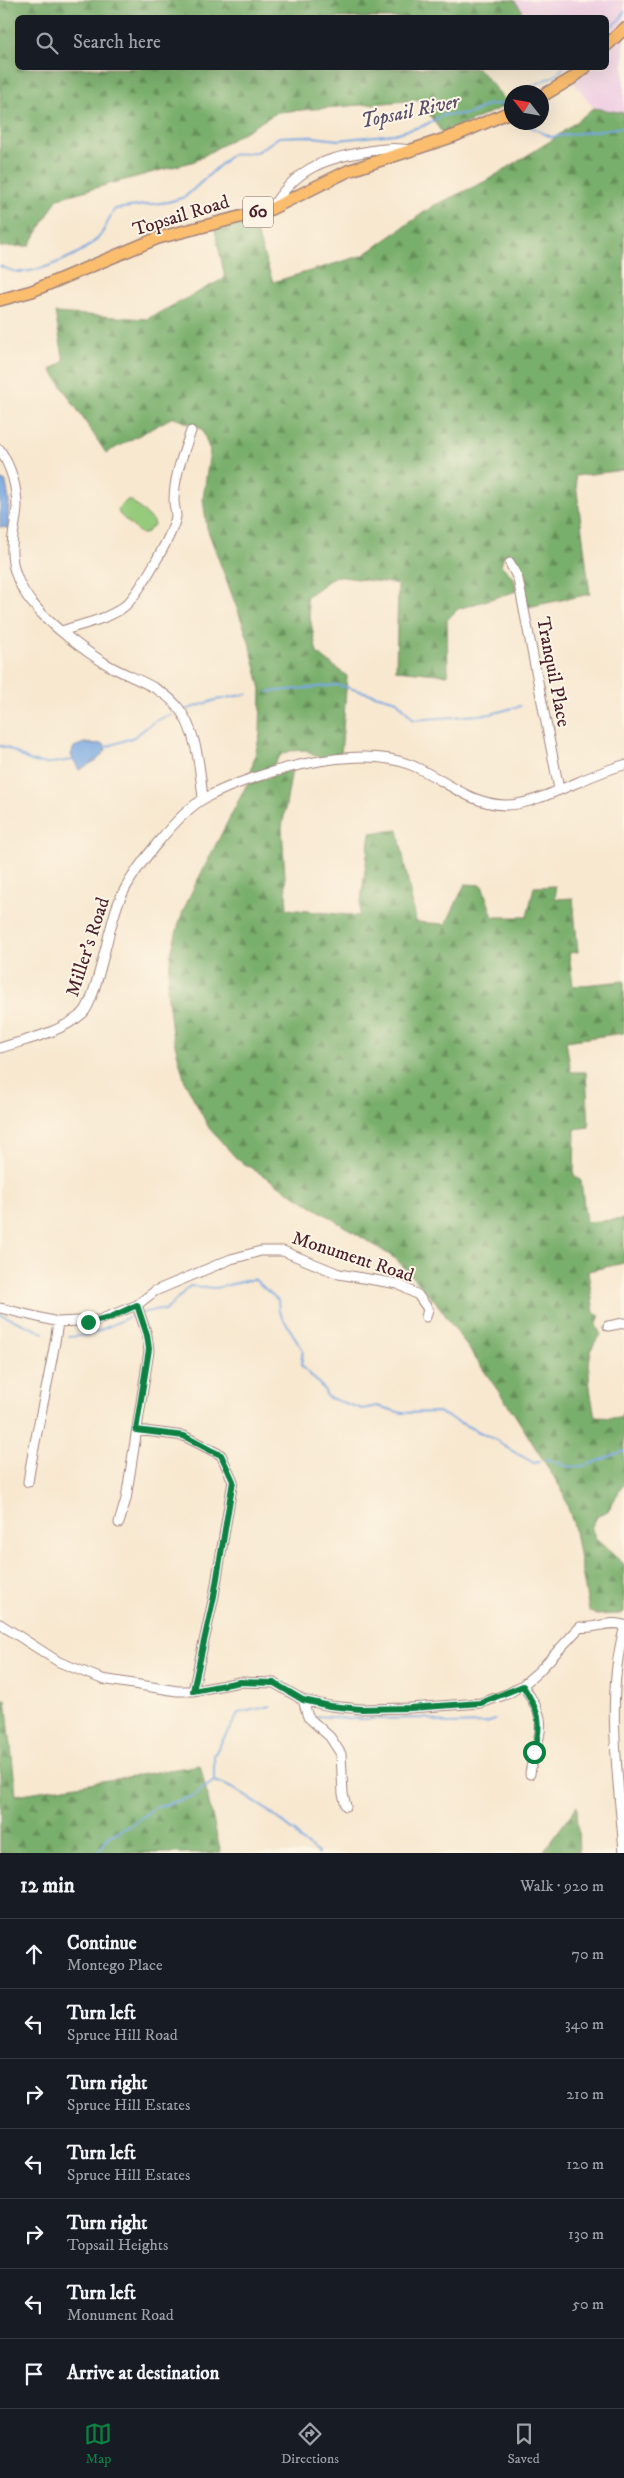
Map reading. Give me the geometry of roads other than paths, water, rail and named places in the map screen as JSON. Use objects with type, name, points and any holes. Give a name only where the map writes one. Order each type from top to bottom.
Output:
[{"type":"main road","points":[[609,43],[624,29]]},
{"type":"main road","points":[[549,92],[571,80],[583,70]]},
{"type":"main road","name":"Topsail Road","points":[[0,300],[32,291],[158,238],[272,209],[348,171],[413,151],[504,114]]},
{"type":"street","points":[[272,209],[283,190],[314,165],[333,157],[394,147],[413,151]]},
{"type":"street","points":[[62,631],[104,616],[125,606],[134,595],[172,531],[176,515],[174,502],[178,467],[191,431]]},
{"type":"street","points":[[0,450],[7,461],[15,487],[17,507],[12,554],[18,579],[34,605],[62,631],[107,665],[164,694],[177,706],[195,742],[203,799],[277,771],[364,757],[387,758],[410,765],[465,795],[490,804],[517,804],[624,765]]},
{"type":"street","name":"Tranquil Place","points":[[510,563],[518,579],[559,789]]},
{"type":"street","name":"Miller's Road","points":[[0,1048],[62,1028],[85,1011],[121,896],[155,847],[178,821],[203,799]]},
{"type":"street","name":"Monument Road","points":[[0,1308],[58,1322],[99,1320],[137,1305],[155,1291],[231,1259],[261,1251],[283,1251],[339,1274],[398,1284],[418,1295],[428,1309],[426,1316]]},
{"type":"street","points":[[119,1523],[126,1499],[149,1349],[147,1335],[137,1305]]},
{"type":"street","points":[[28,1482],[37,1422],[54,1355],[58,1322]]},
{"type":"street","points":[[608,1326],[624,1323]]},
{"type":"street","points":[[136,1430],[184,1436],[221,1455],[233,1481],[214,1596],[193,1691]]},
{"type":"street","points":[[0,1624],[52,1658],[89,1675],[154,1689],[193,1691],[240,1682],[274,1683],[303,1700],[330,1706],[361,1709],[481,1703],[523,1686],[550,1661],[580,1627],[588,1629],[598,1624],[611,1623],[624,1625]]},
{"type":"street","points":[[624,1630],[617,1662],[615,1695],[624,1852]]},
{"type":"street","points":[[523,1686],[540,1717],[540,1732],[531,1761],[530,1774]]},
{"type":"street","points":[[303,1700],[308,1717],[330,1737],[341,1754],[343,1794],[346,1806]]},
{"type":"water","points":[[0,481],[6,482],[9,501],[8,528],[0,527]]},
{"type":"water","points":[[84,743],[104,744],[106,750],[97,760],[79,770],[71,755],[74,747]]},
{"type":"waterway","name":"Topsail River","points":[[609,28],[621,18],[624,11]]},
{"type":"waterway","name":"Topsail River","points":[[534,85],[556,75],[561,70]]},
{"type":"waterway","name":"Topsail River","points":[[0,266],[16,272],[38,269],[60,262],[81,251],[97,239],[115,209],[168,202],[185,197],[231,155],[257,152],[279,137],[305,136],[338,140],[394,134],[423,126],[444,115],[469,114],[490,104],[499,105],[504,102]]},
{"type":"waterway","points":[[537,130],[551,137],[624,127]]},
{"type":"waterway","points":[[268,692],[338,685],[397,701],[414,720],[491,714],[520,706]]},
{"type":"waterway","points":[[185,710],[216,700],[247,694]]},
{"type":"waterway","points":[[106,747],[134,737],[155,721],[172,714]]},
{"type":"waterway","points":[[0,746],[4,746],[25,759],[34,762],[51,763],[73,760]]},
{"type":"waterway","points":[[142,1313],[159,1309],[165,1311],[190,1286],[216,1288],[254,1279],[278,1300],[279,1312],[303,1350],[301,1365],[324,1389],[327,1397],[362,1409],[377,1406],[402,1413],[438,1412],[498,1441],[534,1463],[539,1462]]},
{"type":"waterway","points":[[0,1314],[44,1333]]},
{"type":"waterway","points":[[69,1337],[90,1335],[131,1316]]},
{"type":"waterway","points":[[546,1459],[569,1467],[579,1467],[624,1451]]},
{"type":"waterway","points":[[214,1781],[214,1755],[239,1713],[271,1706]]},
{"type":"waterway","points":[[315,1716],[362,1719],[426,1718],[448,1724],[486,1723],[495,1720]]},
{"type":"waterway","points":[[214,1781],[234,1789],[264,1808],[318,1853]]},
{"type":"waterway","points":[[98,1853],[109,1836],[132,1825],[154,1808],[193,1796],[214,1781]]}]
